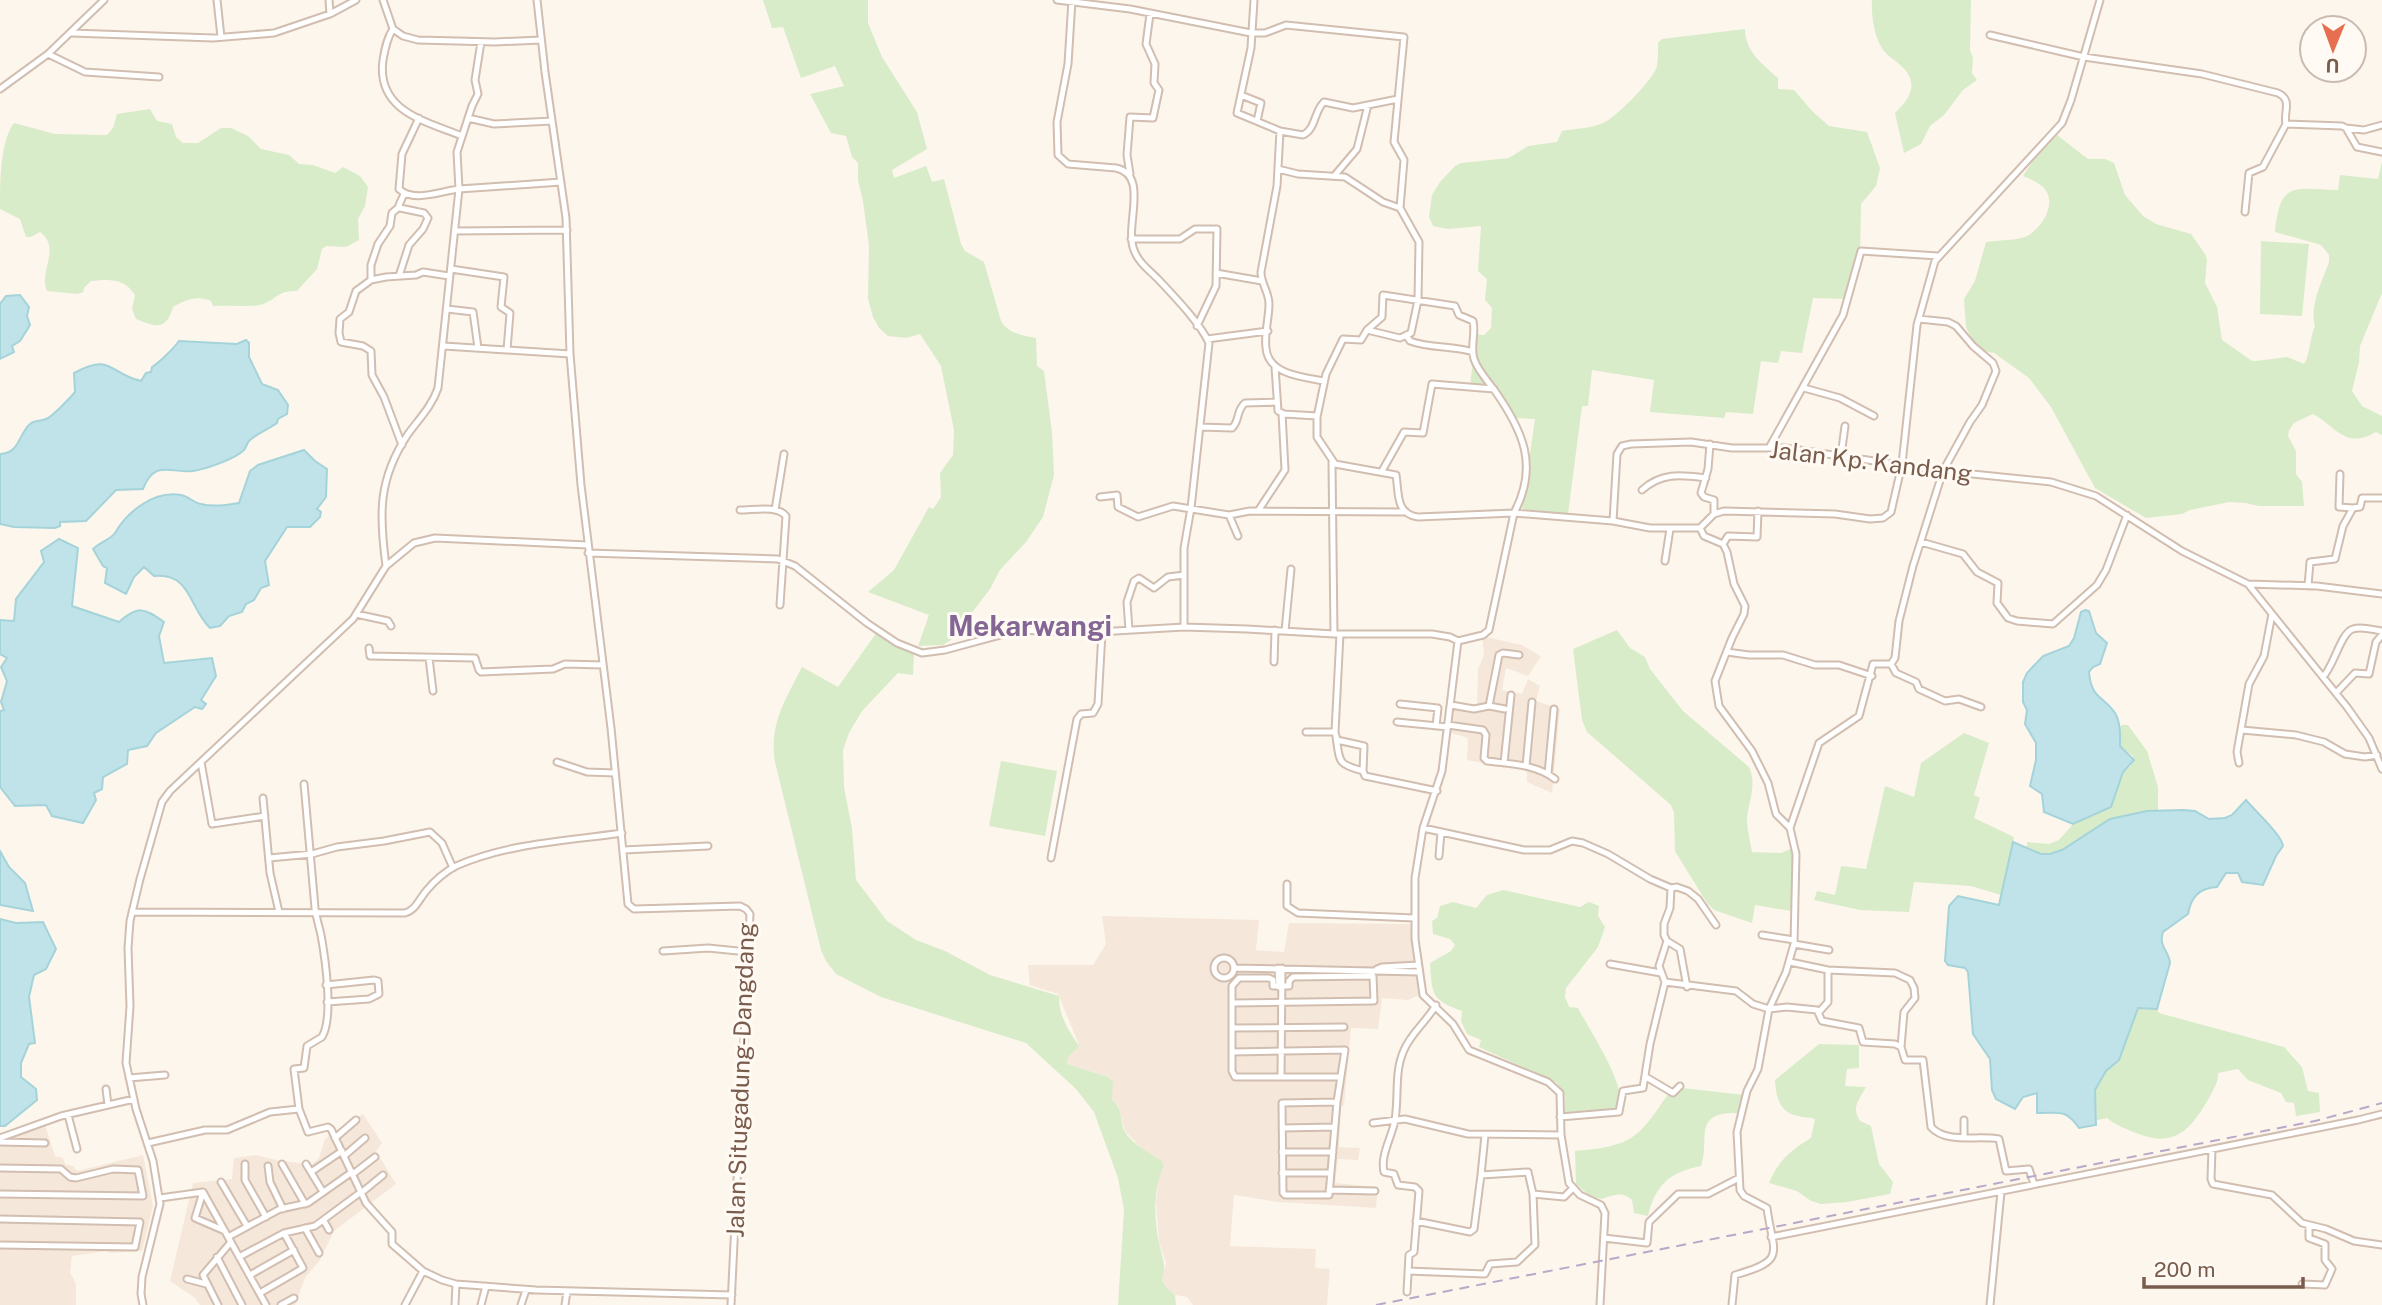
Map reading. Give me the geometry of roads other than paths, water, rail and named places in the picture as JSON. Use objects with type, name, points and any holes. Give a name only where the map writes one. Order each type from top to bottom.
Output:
[{"type":"street","points":[[0,89],[48,54],[104,0]]},
{"type":"street","points":[[217,0],[221,37]]},
{"type":"street","points":[[328,0],[330,14]]},
{"type":"street","points":[[72,33],[221,37],[280,32],[330,14],[356,0]]},
{"type":"street","points":[[383,0],[393,29],[386,46],[382,69],[393,102],[400,109],[462,136]]},
{"type":"street","name":"Jalan Situgadung-Dangdang","points":[[537,0],[567,230],[570,354],[587,545],[603,665],[628,904],[631,907],[740,906],[750,914],[731,1305]]},
{"type":"street","points":[[1057,0],[1122,8],[1251,33],[1265,33],[1286,25],[1404,37],[1394,142],[1404,160],[1400,208],[1419,242],[1418,300],[1410,333],[1400,338],[1367,330]]},
{"type":"street","points":[[1254,0],[1251,48],[1237,113],[1280,131],[1303,135],[1308,132],[1324,102],[1349,108],[1398,99]]},
{"type":"street","points":[[1100,497],[1117,495],[1118,507],[1138,517],[1171,506],[1229,515],[1239,511],[1404,512],[1418,517],[1514,513],[1670,529],[1700,528],[1714,514],[1724,511],[1883,518],[1894,506],[1902,464],[1919,319],[1931,270],[1938,257],[2056,131],[2067,111],[2100,0]]},
{"type":"street","points":[[1072,1],[1068,64],[1057,122],[1058,155],[1068,164],[1123,169],[1131,178]]},
{"type":"street","points":[[1150,14],[1146,44],[1155,64],[1154,83],[1159,90],[1153,118],[1130,117],[1127,155],[1135,192],[1131,239],[1135,253],[1142,263],[1197,326],[1209,348],[1184,548],[1184,628]]},
{"type":"street","points":[[393,29],[413,39],[481,42],[541,40]]},
{"type":"street","points":[[1990,35],[2084,57],[2182,70],[2285,96],[2286,124],[2263,167],[2249,173],[2245,212]]},
{"type":"street","points":[[386,566],[381,519],[382,497],[390,470],[402,445],[436,394],[456,231],[459,190],[456,158],[478,94],[475,79],[481,42]]},
{"type":"street","points":[[48,54],[85,72],[159,77]]},
{"type":"street","points":[[0,82],[7,83]]},
{"type":"street","points":[[1241,95],[1261,103],[1257,121]]},
{"type":"street","points":[[1335,175],[1357,149],[1368,105]]},
{"type":"street","points":[[419,118],[401,154],[398,182],[399,189],[404,194],[427,195],[439,191],[561,182]]},
{"type":"street","points":[[468,118],[494,124],[552,121]]},
{"type":"street","points":[[2286,124],[2334,124],[2364,130],[2382,125]]},
{"type":"street","points":[[2346,128],[2357,147],[2382,152]]},
{"type":"street","points":[[1280,131],[1278,169],[1262,281],[1268,294],[1266,350],[1275,367],[1277,410],[1317,417]]},
{"type":"street","points":[[1278,169],[1298,174],[1335,175],[1350,179],[1383,202],[1400,208]]},
{"type":"street","points":[[371,280],[370,268],[377,247],[390,226],[392,213],[400,207],[404,194]]},
{"type":"street","points":[[399,276],[409,245],[423,229],[428,218],[424,213],[404,211],[400,207]]},
{"type":"street","points":[[1131,239],[1180,239],[1196,228],[1217,229],[1216,286],[1197,326]]},
{"type":"street","points":[[456,231],[567,230]]},
{"type":"street","points":[[1769,448],[1846,309],[1861,251],[1938,257]]},
{"type":"street","points":[[451,268],[504,277],[501,307],[510,313],[507,350]]},
{"type":"street","points":[[402,445],[384,397],[372,375],[371,351],[363,346],[342,343],[339,338],[341,318],[349,312],[356,291],[371,280],[424,272],[449,276]]},
{"type":"street","points":[[1216,273],[1262,281]]},
{"type":"street","points":[[588,554],[758,557],[785,561],[802,571],[867,623],[916,652],[945,650],[1019,631],[1102,632],[1184,628],[1337,634],[1432,634],[1458,641],[1479,637],[1489,630],[1514,513],[1524,488],[1525,447],[1513,418],[1478,366],[1473,352],[1473,321],[1459,315],[1455,306],[1383,295],[1382,317],[1367,330],[1361,340],[1343,339],[1324,381],[1316,434],[1332,462],[1337,634],[1335,734],[1339,758],[1344,766],[1363,771],[1367,776],[1437,791]]},
{"type":"street","points":[[447,309],[473,312],[478,348]]},
{"type":"street","points":[[1891,664],[1895,658],[1899,621],[1907,589],[1943,471],[1982,405],[1995,368],[1956,326],[1948,322],[1919,319]]},
{"type":"street","points":[[1207,340],[1268,331]]},
{"type":"street","points":[[1406,335],[1409,341],[1427,347],[1458,347],[1473,352]]},
{"type":"street","points":[[444,346],[570,354]]},
{"type":"street","points":[[1275,367],[1297,376],[1324,381]]},
{"type":"street","points":[[1382,471],[1404,432],[1423,433],[1432,384],[1494,389]]},
{"type":"street","points":[[1804,388],[1840,398],[1874,416]]},
{"type":"street","points":[[1200,426],[1232,428],[1238,411],[1245,403],[1276,402]]},
{"type":"street","points":[[1258,511],[1285,470],[1282,413]]},
{"type":"street","points":[[1841,456],[1845,426]]},
{"type":"street","name":"Jalan Kp. Kandang","points":[[1612,521],[1617,454],[1620,448],[1631,444],[1684,442],[1740,449],[1769,448],[1943,471],[2038,479],[2059,484],[2096,496],[2182,551],[2248,584],[2308,586],[2382,594]]},
{"type":"street","points":[[1710,444],[1706,478],[1701,493],[1704,498],[1714,500],[1714,514]]},
{"type":"street","points":[[775,510],[784,454]]},
{"type":"street","points":[[1332,462],[1397,476],[1400,503],[1404,512]]},
{"type":"street","points":[[2340,474],[2339,507],[2360,507],[2362,498],[2382,498]]},
{"type":"street","points":[[1642,490],[1657,479],[1669,475],[1706,478]]},
{"type":"street","points":[[2308,586],[2310,562],[2335,559],[2343,526],[2353,508]]},
{"type":"street","points":[[740,510],[775,510],[783,512],[787,519],[780,605]]},
{"type":"street","points":[[1723,544],[1728,536],[1757,537],[1758,512]]},
{"type":"street","points":[[1229,515],[1238,536]]},
{"type":"street","points":[[1922,542],[1964,554],[1977,572],[1998,583],[1997,603],[2008,618],[2053,624],[2097,585],[2106,570],[2127,515]]},
{"type":"street","points":[[1700,528],[1707,538],[1723,544],[1734,584],[1745,606],[1715,681],[1719,706],[1752,751],[1768,783],[1770,800],[1776,814],[1790,828]]},
{"type":"street","points":[[1665,561],[1670,529]]},
{"type":"street","points":[[143,1305],[141,1284],[160,1198],[148,1143],[129,1078],[126,1049],[130,1022],[128,948],[132,912],[162,802],[170,791],[356,614],[386,566],[414,543],[427,538],[587,545]]},
{"type":"street","points":[[1285,631],[1292,569]]},
{"type":"street","points":[[1129,630],[1127,601],[1134,580],[1139,578],[1154,588],[1168,577],[1184,575]]},
{"type":"street","points":[[2248,584],[2336,692],[2375,747],[2382,769]]},
{"type":"street","points":[[356,614],[388,621],[391,626]]},
{"type":"street","points":[[2239,764],[2237,752],[2249,684],[2264,656],[2272,614]]},
{"type":"street","points":[[2323,677],[2331,668],[2344,635],[2350,630],[2355,628],[2382,633],[2376,642],[2369,674],[2355,673],[2336,692]]},
{"type":"street","points":[[1274,662],[1275,630]]},
{"type":"street","points":[[1051,858],[1077,719],[1081,714],[1095,712],[1098,704],[1102,632]]},
{"type":"street","points":[[1458,641],[1444,761],[1437,791],[1423,828],[1415,878],[1414,918],[1425,998],[1453,1024],[1469,1050],[1548,1082],[1558,1090],[1561,1097],[1561,1135],[1567,1178],[1580,1195],[1603,1208],[1605,1213],[1600,1305]]},
{"type":"street","points":[[369,648],[370,656],[477,659],[481,672],[553,669],[565,664],[603,665]]},
{"type":"street","points":[[1727,652],[1783,655],[1815,665],[1839,665],[1872,676]]},
{"type":"street","points":[[1489,706],[1499,655],[1519,655]]},
{"type":"street","points":[[429,658],[433,691]]},
{"type":"street","points":[[1731,1305],[1735,1275],[1760,1268],[1772,1259],[1775,1245],[1771,1237],[1767,1208],[1741,1194],[1737,1132],[1747,1091],[1758,1069],[1769,1009],[1790,962],[1794,942],[1796,854],[1790,828],[1819,743],[1859,716],[1875,663],[1891,664]]},
{"type":"street","points":[[1891,664],[1896,673],[1916,682],[1919,689],[1948,702],[1959,699],[1981,707]]},
{"type":"street","points":[[1504,762],[1511,695]]},
{"type":"street","points":[[1526,766],[1532,702]]},
{"type":"street","points":[[1400,704],[1438,708],[1437,726]]},
{"type":"street","points":[[1451,705],[1474,709],[1489,706],[1505,709]]},
{"type":"street","points":[[1548,774],[1554,709]]},
{"type":"street","points":[[1397,722],[1483,730],[1486,734],[1485,759],[1489,762],[1526,766],[1556,779]]},
{"type":"street","points":[[2242,730],[2296,734],[2320,741],[2345,754],[2365,757],[2377,755]]},
{"type":"street","points":[[1306,732],[1335,734]]},
{"type":"street","points":[[1335,734],[1340,741],[1364,746],[1363,771]]},
{"type":"street","points":[[2375,747],[2382,745]]},
{"type":"street","points":[[201,762],[212,824],[265,816]]},
{"type":"street","points":[[557,762],[587,772],[615,773]]},
{"type":"street","points":[[304,784],[315,912],[321,936],[327,1002],[325,1032],[322,1037],[307,1046],[304,1068],[294,1069],[299,1109],[308,1132],[329,1127],[366,1203],[392,1232],[392,1244],[423,1271],[456,1283],[526,1290],[732,1295]]},
{"type":"street","points":[[263,798],[269,858],[279,912]]},
{"type":"street","points":[[1423,828],[1524,850],[1550,850],[1572,841],[1583,843],[1671,888],[1688,891],[1698,899],[1716,925]]},
{"type":"street","points":[[269,858],[312,854],[337,847],[430,832],[442,843],[453,868]]},
{"type":"street","points":[[1439,856],[1441,832]]},
{"type":"street","points":[[132,912],[408,913],[427,889],[453,868],[505,849],[622,833]]},
{"type":"street","points":[[623,850],[708,846]]},
{"type":"street","points":[[1287,884],[1287,906],[1298,913],[1414,918]]},
{"type":"street","points":[[1671,888],[1664,934],[1667,941],[1680,949],[1687,987]]},
{"type":"street","points":[[1762,935],[1829,950]]},
{"type":"street","points":[[1560,1117],[1619,1112],[1623,1091],[1641,1090],[1665,982],[1659,966],[1667,941]]},
{"type":"street","points":[[663,951],[708,948],[748,951]]},
{"type":"street","points":[[1790,962],[1828,970],[1895,973],[1910,980],[1915,998],[1904,1012],[1901,1047],[1905,1060],[1924,1060],[1931,1127],[1941,1136],[1999,1139],[2006,1171],[2029,1169],[2034,1184]]},
{"type":"street","points":[[1610,964],[1661,973]]},
{"type":"street","points":[[1234,968],[1419,969]]},
{"type":"street","points":[[1280,968],[1281,1077]]},
{"type":"street","points":[[1819,1012],[1828,1002],[1828,970]]},
{"type":"street","points":[[1232,1003],[1374,1001],[1373,976],[1293,977],[1289,986],[1281,987],[1273,986],[1273,980],[1269,978],[1239,978],[1232,986],[1232,1003],[1232,1071],[1236,1077],[1341,1077]]},
{"type":"street","points":[[326,985],[374,980],[378,981],[379,993],[369,999],[327,1002]]},
{"type":"street","points":[[1665,982],[1687,987],[1736,990],[1753,1004],[1769,1009],[1787,1007],[1819,1012]]},
{"type":"street","points":[[1407,1292],[1409,1255],[1414,1252],[1419,1191],[1415,1187],[1398,1185],[1394,1174],[1384,1172],[1382,1164],[1395,1119],[1397,1077],[1401,1058],[1407,1042],[1427,1021],[1436,1006]]},
{"type":"street","points":[[1819,1012],[1822,1021],[1859,1028],[1863,1042],[1895,1044],[1901,1047]]},
{"type":"street","points":[[1232,1028],[1344,1027]]},
{"type":"street","points":[[1232,1052],[1345,1050],[1337,1102],[1329,1195],[1285,1195],[1282,1173],[1282,1103],[1337,1102]]},
{"type":"street","points":[[129,1078],[165,1075]]},
{"type":"street","points":[[1646,1077],[1673,1093],[1680,1086]]},
{"type":"street","points":[[106,1090],[108,1105]]},
{"type":"street","points":[[0,1140],[30,1125],[134,1098]]},
{"type":"street","points":[[148,1143],[205,1130],[227,1130],[270,1112],[299,1109]]},
{"type":"street","points":[[1771,1237],[2382,1114]]},
{"type":"street","points":[[68,1115],[77,1149]]},
{"type":"street","points":[[1373,1122],[1395,1119],[1427,1123],[1468,1134],[1561,1135]]},
{"type":"street","points":[[335,1138],[356,1120]]},
{"type":"street","points":[[1964,1120],[1964,1137]]},
{"type":"street","points":[[1282,1128],[1335,1127]]},
{"type":"street","points":[[1416,1221],[1470,1232],[1474,1229],[1485,1135]]},
{"type":"street","points":[[311,1172],[365,1138]]},
{"type":"street","points":[[0,1140],[45,1143]]},
{"type":"street","points":[[2212,1149],[2213,1184],[2272,1195],[2298,1220],[2309,1226],[2326,1229],[2354,1241],[2382,1245]]},
{"type":"street","points":[[1282,1153],[1333,1152]]},
{"type":"street","points":[[218,1305],[206,1284],[204,1273],[228,1237],[283,1209],[305,1204],[375,1157]]},
{"type":"street","points":[[245,1164],[245,1180],[266,1217]]},
{"type":"street","points":[[282,1164],[305,1204]]},
{"type":"street","points":[[306,1164],[323,1192]]},
{"type":"street","points":[[268,1166],[270,1182],[283,1209]]},
{"type":"street","points":[[0,1168],[61,1169],[70,1177],[76,1178],[113,1169],[138,1170],[144,1196],[0,1194]]},
{"type":"street","points":[[1408,1271],[1485,1274],[1490,1264],[1517,1262],[1535,1245],[1533,1194],[1529,1175],[1526,1172],[1481,1175]]},
{"type":"street","points":[[1282,1173],[1331,1173]]},
{"type":"street","points":[[239,1257],[284,1233],[324,1221],[383,1175]]},
{"type":"street","points":[[1604,1238],[1647,1243],[1649,1222],[1678,1194],[1708,1194],[1739,1178]]},
{"type":"street","points":[[221,1182],[247,1226]]},
{"type":"street","points":[[1533,1194],[1564,1197],[1573,1188]]},
{"type":"street","points":[[1329,1190],[1375,1191]]},
{"type":"street","points":[[160,1198],[203,1192]]},
{"type":"street","points":[[203,1192],[266,1305]]},
{"type":"street","points":[[203,1192],[195,1218],[228,1237]]},
{"type":"street","points":[[1990,1305],[2001,1192]]},
{"type":"street","points":[[0,1219],[141,1222],[135,1247],[0,1245]]},
{"type":"street","points":[[324,1221],[330,1230]]},
{"type":"street","points":[[2302,1284],[2325,1285],[2332,1269],[2325,1260],[2325,1244],[2309,1238],[2309,1226]]},
{"type":"street","points":[[304,1228],[319,1253]]},
{"type":"street","points":[[260,1293],[303,1268],[284,1233]]},
{"type":"street","points":[[250,1275],[294,1250]]},
{"type":"street","points":[[217,1257],[242,1305]]},
{"type":"street","points":[[405,1305],[423,1271]]},
{"type":"street","points":[[187,1279],[206,1284]]},
{"type":"street","points":[[455,1305],[456,1283]]},
{"type":"street","points":[[481,1305],[486,1286]]},
{"type":"street","points":[[521,1305],[526,1290]]},
{"type":"street","points":[[565,1305],[567,1291]]},
{"type":"street","points":[[281,1305],[294,1298]]},
{"type":"water","points":[[20,295],[29,307],[27,316],[30,325],[20,341],[12,346],[14,352],[0,359],[0,304],[6,296]]},
{"type":"water","points":[[246,340],[249,343],[249,357],[262,384],[278,390],[288,405],[287,414],[252,438],[240,453],[199,470],[159,470],[148,479],[143,489],[116,490],[86,521],[60,522],[60,526],[55,528],[0,524],[0,454],[15,447],[30,424],[49,418],[73,395],[74,373],[86,367],[103,364],[141,381],[179,341],[237,344]]},
{"type":"water","points":[[304,450],[327,469],[326,497],[317,509],[321,512],[320,517],[310,527],[287,527],[265,561],[269,585],[261,588],[242,612],[229,616],[220,626],[210,628],[182,585],[166,576],[154,576],[144,567],[134,577],[126,594],[105,583],[107,568],[93,549],[113,535],[142,504],[171,494],[205,505],[239,503],[250,471],[258,465]]},
{"type":"water","points":[[59,539],[78,548],[72,606],[119,622],[131,613],[146,611],[164,622],[159,636],[164,663],[212,658],[216,676],[201,700],[206,704],[202,709],[195,707],[156,733],[147,746],[128,750],[127,764],[103,777],[102,789],[94,793],[96,800],[83,823],[52,816],[46,805],[15,806],[0,787],[0,711],[4,710],[1,702],[7,681],[1,667],[7,658],[0,654],[0,620],[14,621],[16,599],[44,562],[41,551]]},
{"type":"water","points":[[2089,611],[2096,633],[2107,643],[2100,664],[2089,672],[2090,681],[2095,692],[2115,713],[2119,725],[2120,746],[2134,760],[2123,772],[2111,807],[2073,824],[2044,812],[2042,794],[2030,786],[2036,760],[2036,743],[2025,724],[2027,710],[2023,702],[2023,682],[2027,673],[2043,656],[2069,646],[2081,612]]},
{"type":"water","points":[[2246,800],[2273,830],[2283,846],[2263,885],[2242,882],[2238,873],[2226,873],[2217,887],[2197,894],[2188,914],[2163,932],[2162,941],[2170,963],[2157,1009],[2138,1008],[2119,1060],[2106,1071],[2095,1090],[2096,1125],[2079,1128],[2066,1115],[2037,1113],[2037,1093],[2023,1097],[2015,1109],[1996,1099],[1992,1090],[1990,1059],[1973,1034],[1968,972],[1965,968],[1948,965],[1945,961],[1949,906],[1958,896],[1999,905],[2013,842],[2041,854],[2050,854],[2062,850],[2110,819],[2147,811],[2183,810],[2195,811],[2209,819],[2225,818],[2232,815]]},
{"type":"water","points":[[0,851],[9,867],[25,883],[33,911],[0,905]]},
{"type":"water","points":[[0,919],[16,923],[43,922],[56,949],[46,969],[34,975],[29,997],[35,1043],[29,1044],[21,1063],[21,1077],[36,1089],[37,1100],[5,1126],[0,1126]]},
{"type":"railway","points":[[1376,1305],[2315,1121],[2382,1103]]},
{"type":"district","name":"Mekarwangi","points":[[1030,625]]}]
